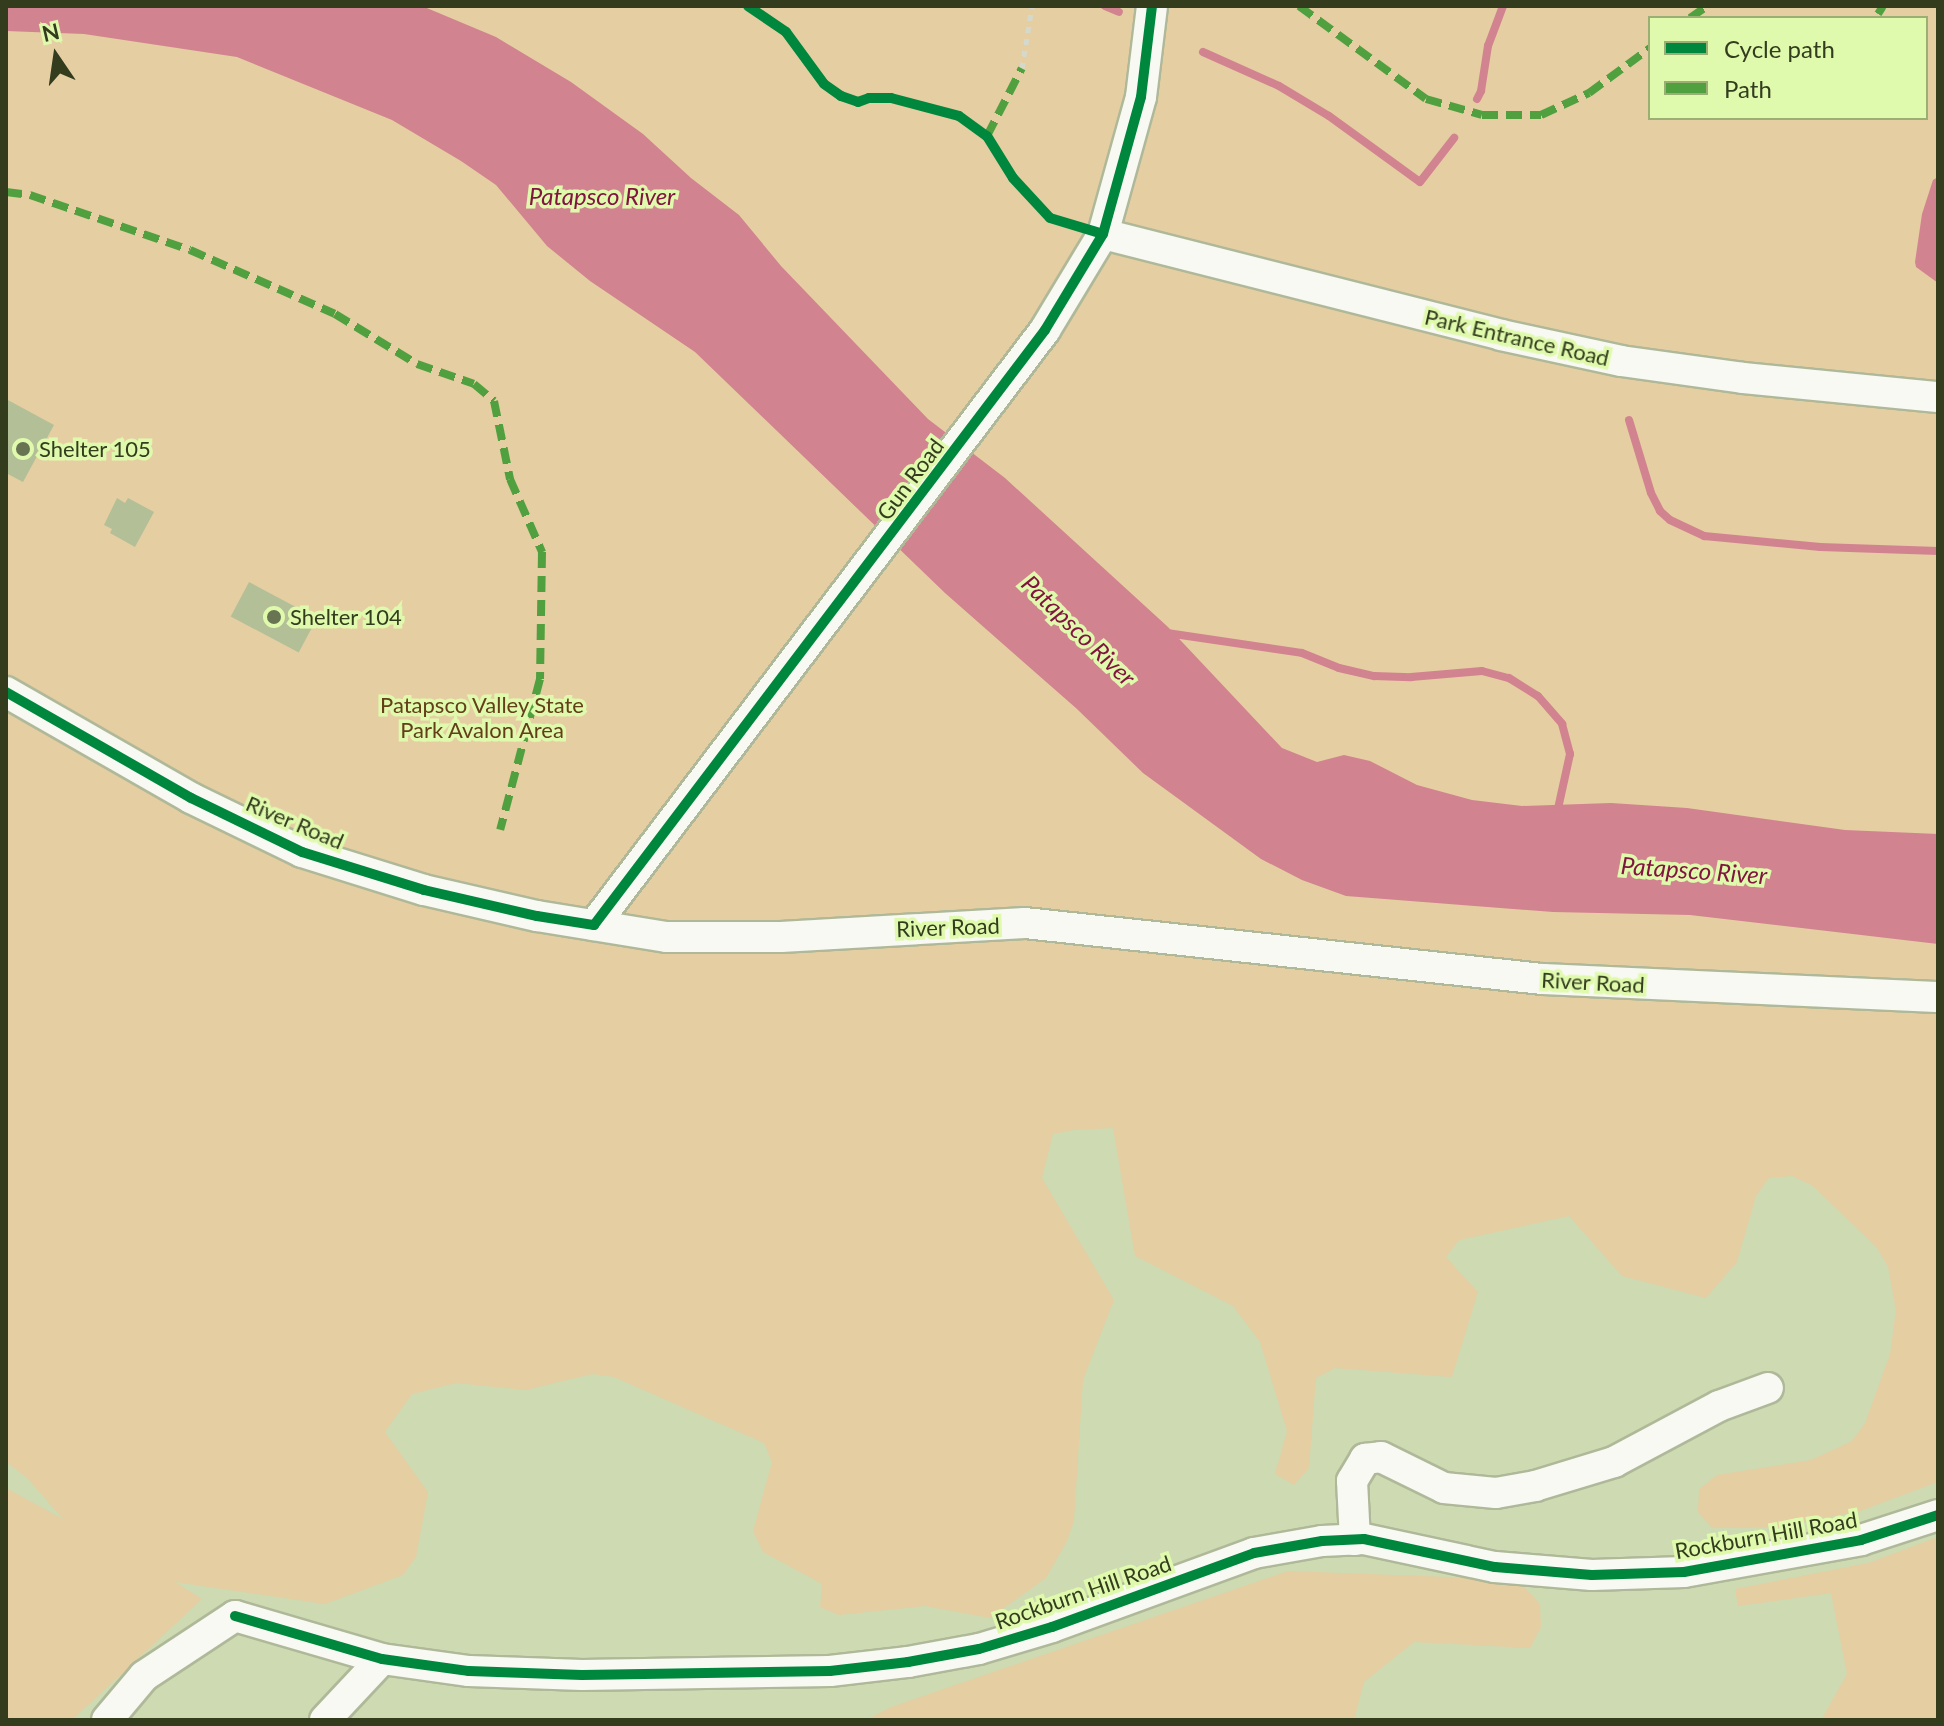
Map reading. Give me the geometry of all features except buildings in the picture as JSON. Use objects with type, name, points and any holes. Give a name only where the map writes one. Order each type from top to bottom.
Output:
[{"type":"street","points":[[1151,21],[1177,6]]},
{"type":"street","name":"Gun Road","points":[[594,925],[979,422],[1045,330],[1103,234],[1141,97],[1151,21]]},
{"type":"street","name":"Park Entrance Road","points":[[1103,234],[1501,335],[1621,361],[1774,381],[1938,397]]},
{"type":"street","name":"River Road","points":[[6,692],[191,798],[302,852],[424,890],[537,916],[666,937],[781,937],[1025,923],[1542,979],[1938,997]]},
{"type":"street","points":[[1355,1540],[1352,1481],[1365,1459],[1381,1457],[1444,1488],[1496,1493],[1535,1486],[1614,1462],[1719,1406],[1768,1388]]},
{"type":"street","name":"Rockburn Hill Road","points":[[107,1720],[144,1676],[235,1616],[382,1659],[469,1671],[747,1675],[908,1662],[979,1649],[1052,1627],[1254,1553],[1322,1541],[1355,1540],[1422,1549],[1495,1567],[1592,1575],[1684,1572],[1861,1540],[1938,1515]]},
{"type":"street","points":[[325,1720],[382,1659]]},
{"type":"path","points":[[1022,68],[1032,6]]},
{"type":"green space","name":"Patapsco Valley State Park Avalon Area","points":[[6,6],[1938,6],[1938,1482],[1860,1511],[1779,1527],[1712,1528],[1698,1512],[1699,1489],[1717,1475],[1811,1460],[1852,1441],[1865,1423],[1890,1354],[1896,1310],[1888,1267],[1877,1248],[1813,1186],[1792,1176],[1769,1178],[1756,1196],[1737,1262],[1706,1298],[1622,1276],[1569,1216],[1459,1240],[1446,1257],[1478,1292],[1452,1377],[1335,1368],[1316,1378],[1309,1468],[1294,1485],[1275,1474],[1287,1431],[1260,1342],[1233,1306],[1135,1256],[1113,1128],[1053,1134],[1042,1178],[1114,1300],[1083,1380],[1074,1521],[1067,1541],[1046,1578],[990,1618],[925,1606],[839,1615],[820,1607],[822,1584],[763,1552],[753,1531],[772,1462],[764,1443],[614,1377],[592,1374],[526,1390],[456,1383],[412,1394],[385,1432],[428,1492],[416,1557],[403,1575],[325,1604],[175,1582],[202,1599],[72,1720],[6,1720],[6,1488],[63,1519],[27,1478],[6,1462]]},
{"type":"green space","points":[[1938,1537],[1938,1720],[1821,1720],[1847,1674],[1831,1593],[1738,1606],[1735,1589],[1868,1563]]},
{"type":"green space","points":[[1288,1571],[1503,1579],[1525,1588],[1540,1604],[1541,1627],[1530,1648],[1414,1642],[1364,1682],[1354,1720],[866,1720],[891,1707]]},
{"type":"water","name":"Patapsco River","points":[[6,6],[422,6],[496,37],[571,82],[643,134],[691,178],[739,215],[781,266],[928,419],[1005,478],[1168,627],[1282,748],[1317,762],[1344,755],[1370,761],[1417,785],[1472,800],[1522,806],[1611,803],[1687,808],[1845,830],[1938,834],[1938,944],[1690,915],[1553,912],[1346,896],[1302,880],[1261,859],[1143,773],[1077,709],[945,593],[695,352],[590,281],[547,246],[496,185],[461,161],[392,120],[237,57],[84,34],[6,31]]},
{"type":"water","points":[[1938,177],[1938,283],[1916,267],[1915,262],[1922,214],[1933,180]]},
{"type":"waterway","points":[[1105,6],[1119,12]]},
{"type":"waterway","points":[[1477,99],[1488,46],[1503,6]]},
{"type":"waterway","points":[[1203,52],[1279,86],[1329,116],[1420,182],[1454,138]]},
{"type":"waterway","points":[[1629,420],[1651,493],[1660,511],[1670,520],[1704,536],[1820,547],[1938,551]]},
{"type":"waterway","points":[[1167,633],[1302,653],[1339,668],[1374,676],[1411,677],[1482,671],[1509,678],[1538,696],[1562,724],[1570,754],[1557,813]]},
{"type":"marked path","points":[[1299,6],[1426,99],[1482,115],[1541,115],[1589,93],[1648,49]]},
{"type":"marked path","points":[[1693,16],[1707,6]]},
{"type":"marked path","points":[[1878,14],[1883,6]]},
{"type":"marked path","points":[[987,136],[1022,68]]},
{"type":"marked path","points":[[6,192],[30,195],[190,250],[335,314],[417,364],[474,384],[494,401],[510,479],[542,552],[540,679],[500,830]]},
{"type":"cycle path","points":[[748,6],[786,32],[824,84],[841,96],[858,102],[869,98],[891,98],[959,116],[987,136],[1013,178],[1050,218],[1103,234]]},
{"type":"cycle path","points":[[6,692],[191,798],[302,852],[424,890],[537,916],[594,925],[1045,330],[1103,234],[1141,97],[1152,6]]},
{"type":"cycle path","points":[[235,1616],[382,1659],[469,1671],[582,1675],[830,1671],[908,1662],[979,1649],[1052,1627],[1254,1553],[1322,1541],[1364,1539],[1495,1567],[1592,1575],[1684,1572],[1861,1540],[1938,1515]]},
{"type":"place","name":"Shelter 105","points":[[23,449]]},
{"type":"place","name":"Shelter 104","points":[[274,617]]}]
